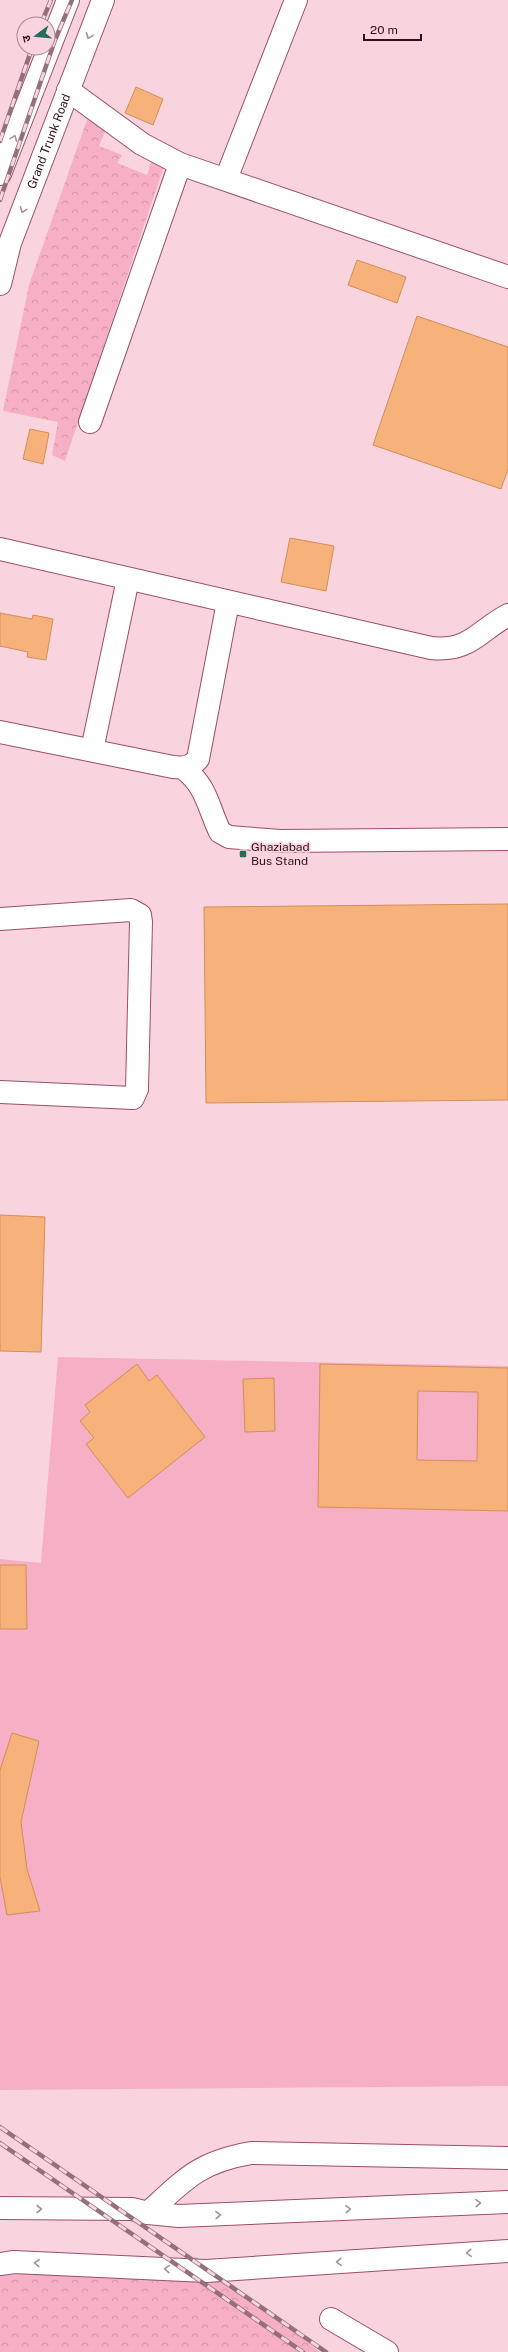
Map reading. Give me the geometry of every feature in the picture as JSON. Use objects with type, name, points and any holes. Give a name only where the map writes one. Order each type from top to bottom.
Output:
[{"type":"main road","points":[[0,174],[68,0]]},
{"type":"main road","name":"Grand Trunk Road","points":[[0,284],[5,241],[68,90],[103,0]]},
{"type":"main road","points":[[226,179],[296,0]]},
{"type":"main road","points":[[68,90],[142,144],[180,164],[508,277]]},
{"type":"main road","points":[[90,422],[180,164]]},
{"type":"main road","points":[[0,549],[431,648],[447,650],[469,643],[508,615]]},
{"type":"main road","points":[[92,750],[128,579]]},
{"type":"main road","points":[[0,732],[183,768],[192,766],[198,759],[228,602]]},
{"type":"main road","points":[[183,768],[194,776],[204,790],[220,832],[229,837],[280,841],[508,839]]},
{"type":"main road","points":[[0,919],[130,910],[140,915],[141,922],[138,1089],[134,1098],[0,1092]]},
{"type":"main road","points":[[148,2213],[199,2169],[231,2157],[251,2153],[508,2158]]},
{"type":"main road","points":[[0,2208],[132,2209],[148,2213],[180,2216],[508,2202]]},
{"type":"main road","points":[[0,2264],[14,2262],[206,2271],[508,2251]]},
{"type":"main road","points":[[331,2319],[387,2352]]},
{"type":"green space","points":[[89,114],[106,129],[99,146],[122,155],[117,163],[147,175],[152,159],[164,166],[65,461],[52,455],[58,422],[3,411],[29,285]]},
{"type":"green space","points":[[58,1357],[508,1366],[508,2086],[0,2090],[0,1559],[41,1563]]},
{"type":"green space","points":[[197,2257],[320,2352],[0,2352],[0,2276]]},
{"type":"building","points":[[136,87],[163,99],[153,125],[125,113]]},
{"type":"building","points":[[357,260],[406,277],[397,303],[348,285]]},
{"type":"building","points":[[417,316],[508,347],[508,469],[501,489],[373,445]]},
{"type":"building","points":[[30,429],[49,433],[43,464],[23,459]]},
{"type":"building","points":[[290,538],[334,546],[326,591],[281,582]]},
{"type":"building","points":[[0,613],[32,619],[33,615],[53,619],[46,660],[27,657],[28,652],[0,646]]},
{"type":"building","points":[[508,904],[508,1100],[206,1103],[204,907]]},
{"type":"building","points":[[0,1215],[45,1217],[41,1352],[0,1351]]},
{"type":"building","points":[[137,1364],[149,1381],[157,1375],[205,1437],[128,1498],[86,1444],[94,1438],[80,1421],[90,1412],[85,1405]]},
{"type":"building","points":[[320,1364],[508,1368],[508,1511],[318,1507]],"holes":[[[418,1391],[478,1392],[477,1461],[417,1460]]]},
{"type":"building","points":[[274,1378],[275,1431],[245,1432],[243,1379]]},
{"type":"building","points":[[0,1565],[26,1565],[27,1629],[0,1629]]},
{"type":"building","points":[[12,1733],[39,1741],[21,1822],[27,1869],[40,1911],[7,1915],[0,1877],[0,1770]]},
{"type":"railway","points":[[44,16],[51,0]]},
{"type":"railway","points":[[0,200],[55,40],[72,0]]},
{"type":"railway","points":[[0,141],[29,56]]},
{"type":"railway","points":[[0,2127],[326,2352]]},
{"type":"railway","points":[[0,2143],[303,2352]]},
{"type":"place","name":"Ghaziabad Bus Stand","points":[[243,854]]}]
